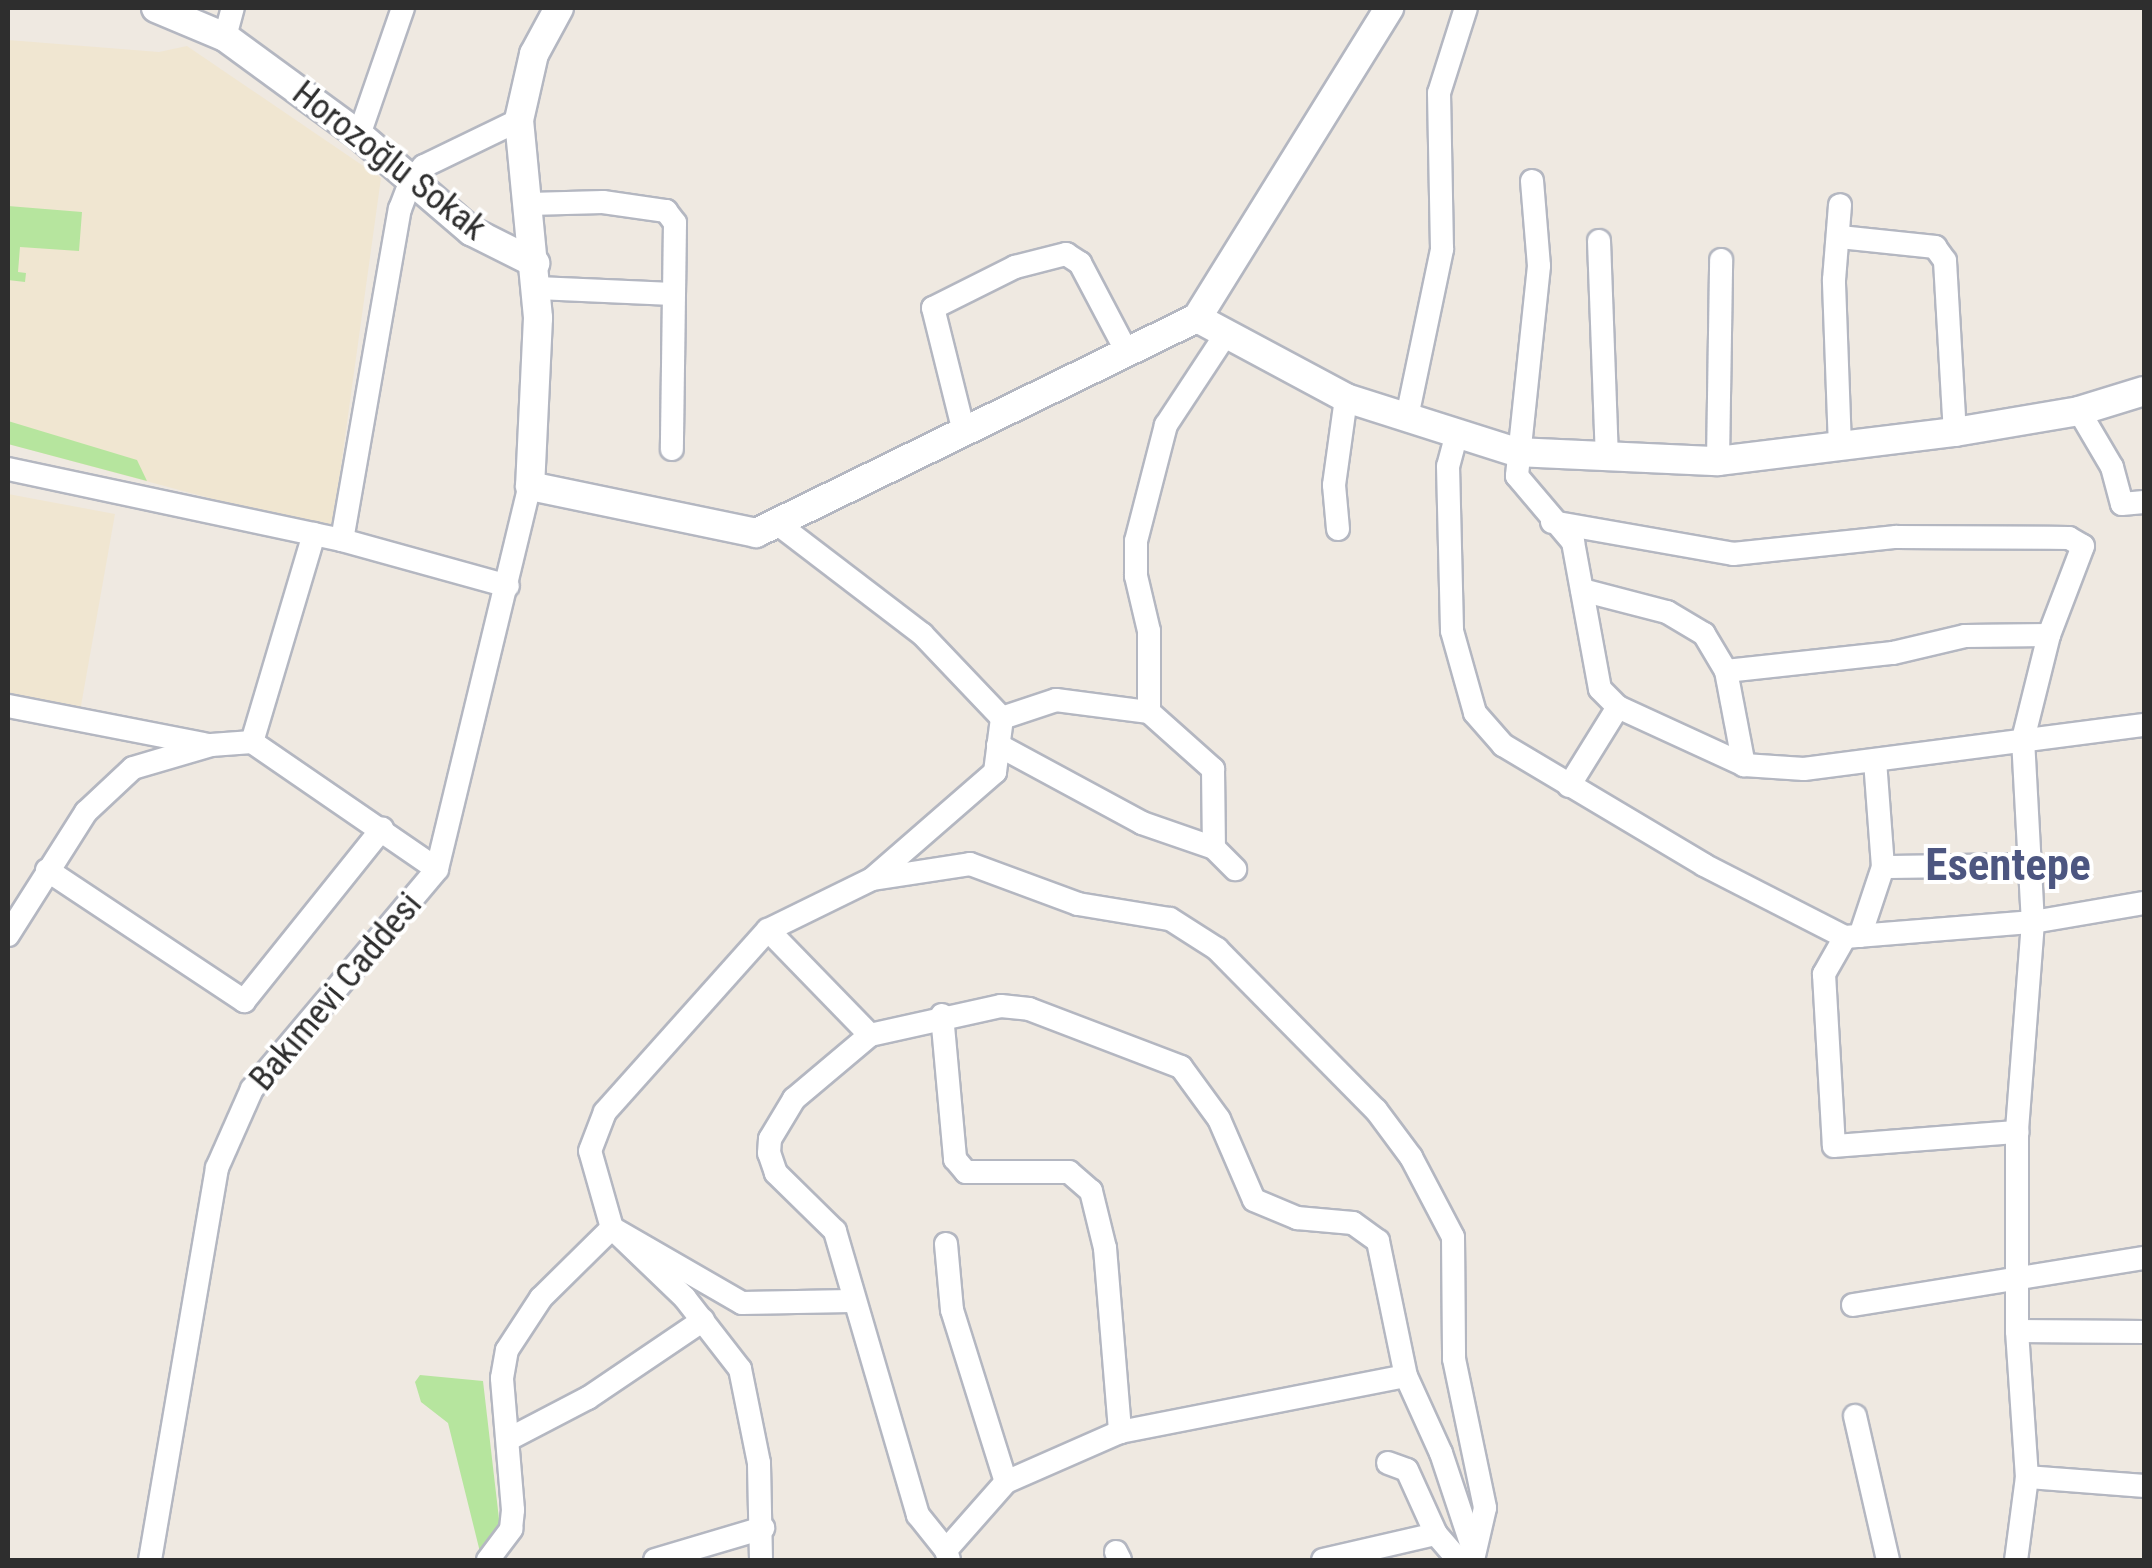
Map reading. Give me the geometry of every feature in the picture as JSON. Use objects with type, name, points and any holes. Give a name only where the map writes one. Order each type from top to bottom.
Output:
[{"type":"street","name":"Horozoğlu Sokak","points":[[156,8],[225,37],[359,135],[471,230],[536,276]]},
{"type":"street","points":[[225,37],[233,8]]},
{"type":"street","points":[[359,135],[403,8]]},
{"type":"street","points":[[559,8],[534,54],[520,120],[536,276],[530,486],[756,533],[1196,318],[1389,8]]},
{"type":"street","points":[[1407,417],[1442,249],[1439,94],[1466,8]]},
{"type":"street","points":[[342,540],[400,209],[411,180],[424,166],[520,120]]},
{"type":"street","points":[[1532,181],[1539,266],[1516,476],[1572,542],[1600,689],[1618,707],[1744,765],[1804,769],[2144,725]]},
{"type":"street","points":[[529,204],[603,202],[666,211],[676,223],[672,448]]},
{"type":"street","points":[[1840,205],[1834,280],[1840,447]]},
{"type":"street","points":[[1840,237],[1935,247],[1945,261],[1954,432]]},
{"type":"street","points":[[1599,241],[1607,456]]},
{"type":"street","points":[[964,432],[933,308],[1015,267],[1066,254],[1080,263],[1127,352]]},
{"type":"street","points":[[1718,461],[1721,260]]},
{"type":"street","points":[[536,276],[673,294]]},
{"type":"street","points":[[1196,318],[1346,398],[1516,452],[1718,461],[1954,432],[2079,411],[2144,391]]},
{"type":"street","points":[[1149,712],[1149,631],[1136,541],[1166,426],[1226,334]]},
{"type":"street","points":[[1338,529],[1334,485],[1346,398]]},
{"type":"street","points":[[2079,411],[2112,466],[2122,504],[2144,502]]},
{"type":"street","points":[[1457,433],[1448,466],[1452,631],[1475,713],[1503,744],[1569,786],[1853,936],[2033,922],[2144,903]]},
{"type":"street","points":[[8,469],[342,540],[508,586]]},
{"type":"street","name":"Bakımevi Caddesi","points":[[150,1560],[217,1168],[252,1089],[438,868],[530,486]]},
{"type":"street","points":[[1552,522],[1733,554],[1896,537],[2068,538],[2082,546],[2049,635],[2024,739],[2033,922],[2017,1132],[2017,1331],[2027,1478],[2016,1560]]},
{"type":"street","points":[[777,523],[922,634],[1002,718]]},
{"type":"street","points":[[252,742],[314,534]]},
{"type":"street","points":[[1582,590],[1667,612],[1704,634],[1726,671],[1744,765]]},
{"type":"street","points":[[1726,671],[1894,654],[1965,636],[2049,635]]},
{"type":"street","points":[[1002,718],[1056,700],[1149,712],[1213,769],[1214,848]]},
{"type":"street","points":[[8,706],[212,745]]},
{"type":"street","points":[[1569,786],[1618,707]]},
{"type":"street","points":[[761,1560],[759,1463],[740,1369],[703,1320],[612,1228],[590,1151],[604,1112],[768,930],[872,879],[995,772],[1002,718]]},
{"type":"street","points":[[8,935],[86,812],[133,768],[212,745],[252,742],[438,868]]},
{"type":"street","points":[[998,746],[1142,823],[1214,848],[1235,868]]},
{"type":"street","points":[[1876,760],[1884,867],[1853,936],[1824,974],[1834,1146],[2017,1132]]},
{"type":"street","points":[[46,870],[244,1001],[382,829]]},
{"type":"street","points":[[872,879],[970,864],[1078,904],[1170,920],[1217,949],[1376,1110],[1411,1157],[1454,1237],[1454,1359],[1485,1508],[1468,1558]]},
{"type":"street","points":[[1884,867],[2032,865]]},
{"type":"street","points":[[768,930],[870,1035]]},
{"type":"street","points":[[1406,1376],[1120,1432],[1006,1482],[948,1555],[918,1515],[834,1231],[776,1174],[768,1154],[770,1139],[794,1099],[870,1035],[942,1015],[1001,1006],[1029,1009],[1181,1066],[1219,1119],[1254,1200],[1297,1218],[1353,1223],[1378,1242],[1406,1376],[1441,1453],[1468,1558]]},
{"type":"street","points":[[942,1015],[955,1159],[966,1172],[1069,1172],[1091,1190],[1105,1248],[1120,1432]]},
{"type":"street","points":[[612,1228],[742,1302],[852,1301]]},
{"type":"street","points":[[488,1560],[511,1529],[511,1438],[502,1378],[516,1328],[612,1228]]},
{"type":"street","points":[[946,1244],[952,1310],[1006,1482]]},
{"type":"street","points":[[1854,1305],[2144,1258]]},
{"type":"street","points":[[511,1438],[572,1408],[703,1320]]},
{"type":"street","points":[[2017,1331],[2144,1332]]},
{"type":"street","points":[[1855,1416],[1888,1560]]},
{"type":"street","points":[[1388,1463],[1407,1470],[1418,1486],[1436,1534],[1468,1558]]},
{"type":"street","points":[[2027,1478],[2144,1486]]},
{"type":"street","points":[[654,1560],[763,1528]]},
{"type":"street","points":[[1323,1560],[1436,1534]]},
{"type":"shaded area","points":[[8,40],[159,52],[187,46],[381,178],[332,531],[8,444]]},
{"type":"shaded area","points":[[8,494],[115,514],[79,717],[8,703]]},
{"type":"green space","points":[[8,206],[82,212],[79,251],[20,247],[18,272],[26,273],[25,282],[8,280]]},
{"type":"green space","points":[[8,421],[137,460],[147,481],[8,444]]},
{"type":"green space","points":[[420,1375],[483,1381],[501,1536],[480,1552],[448,1423],[421,1402],[415,1382]]},
{"type":"district","name":"Esentepe","points":[[2008,865]]}]
